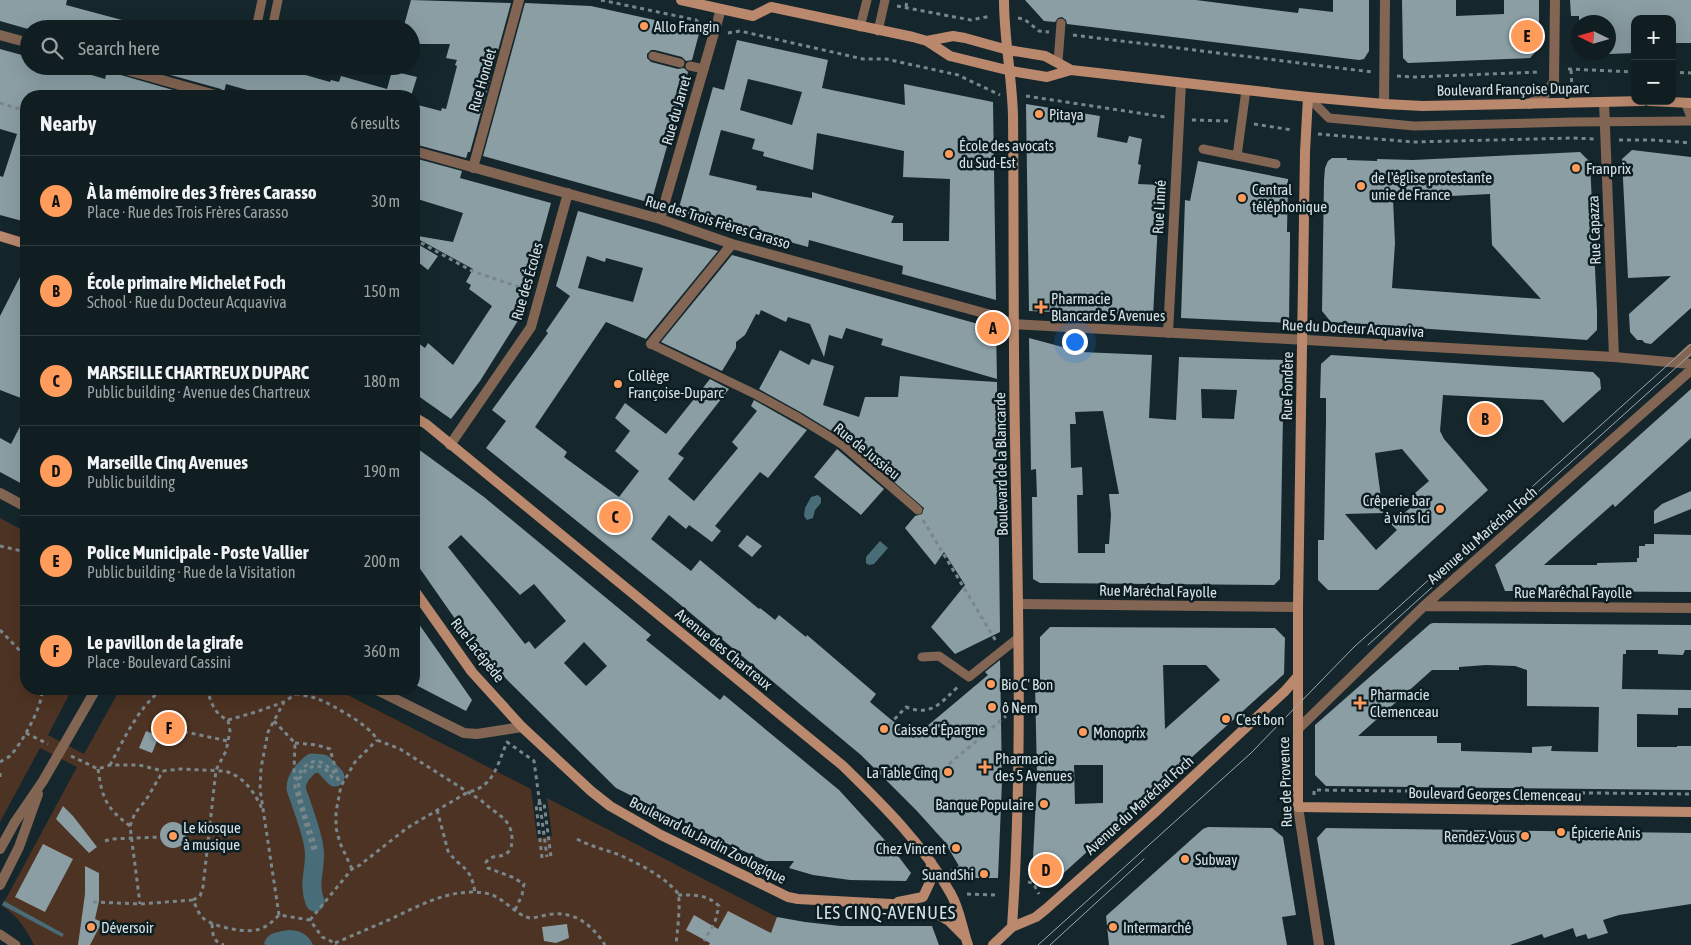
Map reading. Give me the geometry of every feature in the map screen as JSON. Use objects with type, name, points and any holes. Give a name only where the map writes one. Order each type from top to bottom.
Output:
[{"type":"street","name":"Rue Hondet","points":[[473,168],[519,0]]},
{"type":"street","points":[[681,0],[753,16],[768,4],[860,27],[928,41],[953,36],[1008,50],[1045,56],[1071,70]]},
{"type":"street","name":"Boulevard de la Blancarde","points":[[1004,0],[1004,24],[1011,71],[1014,179],[1013,324],[1018,604],[1019,781],[1012,927]]},
{"type":"street","points":[[1384,104],[1385,0]]},
{"type":"street","points":[[1528,104],[1543,96],[1554,82],[1555,0]]},
{"type":"street","name":"Rue du Jarret","points":[[660,219],[721,9]]},
{"type":"street","points":[[0,35],[20,41]]},
{"type":"street","points":[[928,41],[950,56],[1011,71],[1047,77],[1071,70],[1308,97]]},
{"type":"street","points":[[144,75],[198,90]]},
{"type":"street","name":"Rue Linné","points":[[1168,333],[1181,83]]},
{"type":"street","name":"Boulevard Françoise Duparc","points":[[1308,97],[1423,106],[1631,101]]},
{"type":"street","name":"Rue Fondère","points":[[1298,676],[1305,152],[1308,97]]},
{"type":"street","name":"Rue Capazza","points":[[1604,102],[1614,357]]},
{"type":"street","points":[[1688,103],[1691,116]]},
{"type":"street","name":"Rue des Trois Frères Carasso","points":[[420,153],[660,219],[732,244],[991,315],[1013,324]]},
{"type":"street","name":"Rue des Écoles","points":[[450,445],[531,328],[568,193]]},
{"type":"street","points":[[0,236],[20,242]]},
{"type":"street","points":[[651,344],[732,244]]},
{"type":"street","name":"Rue du Docteur Acquaviva","points":[[1013,324],[1614,357],[1691,364]]},
{"type":"street","points":[[1677,362],[1691,349]]},
{"type":"street","name":"Avenue du Maréchal Foch","points":[[1298,729],[1424,606],[1691,370]]},
{"type":"street","name":"Avenue des Chartreux","points":[[420,420],[842,765],[892,815],[930,862],[952,895],[966,941]]},
{"type":"street","points":[[0,493],[20,504]]},
{"type":"street","name":"Rue Lacépède","points":[[420,598],[472,672],[522,727]]},
{"type":"street","name":"Rue Maréchal Fayolle","points":[[1018,604],[1298,607]]},
{"type":"street","name":"Rue Maréchal Fayolle","points":[[1424,606],[1691,608]]},
{"type":"street","name":"Avenue du Maréchal Foch","points":[[993,945],[1012,927],[1036,917],[1046,909],[1153,814],[1285,691],[1298,676]]},
{"type":"street","name":"Rue de Provence","points":[[1298,676],[1298,807],[1319,945]]},
{"type":"street","points":[[0,849],[15,822],[43,781],[93,695]]},
{"type":"street","points":[[386,695],[464,733],[477,734],[522,727]]},
{"type":"street","name":"Boulevard du Jardin Zoologique","points":[[522,727],[591,791],[610,806],[661,835],[788,897],[798,900],[890,904],[933,912],[949,921],[966,941]]},
{"type":"street","points":[[0,885],[19,847],[43,781]]},
{"type":"street","name":"Boulevard Georges Clemenceau","points":[[1298,807],[1691,812]]},
{"type":"street","name":"Boulevard du Jardin Zoologique","points":[[890,904],[923,897],[930,882],[930,862]]},
{"type":"lane","points":[[258,20],[262,0]]},
{"type":"lane","points":[[274,20],[278,0]]},
{"type":"lane","points":[[860,27],[866,0]]},
{"type":"lane","points":[[878,31],[885,2]]},
{"type":"lane","points":[[1058,62],[1061,23]]},
{"type":"lane","points":[[652,56],[680,63]]},
{"type":"lane","points":[[690,66],[704,69]]},
{"type":"lane","points":[[1237,156],[1246,90]]},
{"type":"lane","points":[[1308,97],[1330,118],[1404,125],[1605,121],[1691,122]]},
{"type":"lane","points":[[1203,149],[1276,164]]},
{"type":"lane","name":"Rue de Jussieu","points":[[651,344],[757,395],[806,422],[843,446],[918,510]]},
{"type":"lane","points":[[922,657],[939,656],[969,677],[1018,638]]},
{"type":"lane","points":[[0,934],[16,945]]},
{"type":"path","points":[[601,0],[696,20],[706,30]]},
{"type":"path","points":[[906,8],[907,0]]},
{"type":"path","points":[[885,2],[906,8],[971,20],[995,16]]},
{"type":"path","points":[[1013,18],[1024,19],[1039,31],[1366,73],[1377,72]]},
{"type":"path","points":[[723,34],[740,31],[863,59],[886,59],[958,75],[999,95],[1004,95]]},
{"type":"path","points":[[1565,68],[1571,70],[1631,72]]},
{"type":"path","points":[[1391,73],[1399,76],[1414,77],[1540,72],[1545,69]]},
{"type":"path","points":[[1676,72],[1691,73]]},
{"type":"path","points":[[1020,95],[1174,118]]},
{"type":"path","points":[[0,103],[20,109]]},
{"type":"path","points":[[1612,140],[1653,140],[1691,143]]},
{"type":"path","points":[[420,242],[472,271],[540,294]]},
{"type":"path","points":[[918,510],[933,538],[1002,650]]},
{"type":"path","points":[[0,546],[20,551]]},
{"type":"path","points":[[0,630],[20,651]]},
{"type":"path","points":[[889,724],[906,707],[916,711],[925,711],[939,704],[969,677]]},
{"type":"path","points":[[0,762],[9,757],[26,733],[36,714],[42,695]]},
{"type":"path","points":[[110,765],[143,710],[155,695]]},
{"type":"path","points":[[209,695],[216,711],[228,720],[284,702],[294,695]]},
{"type":"path","points":[[302,695],[320,700],[369,728],[375,734],[377,740]]},
{"type":"path","points":[[279,915],[260,789],[261,768],[268,732],[284,702]]},
{"type":"path","points":[[93,902],[140,904],[193,900],[200,896],[203,887],[216,770],[223,759],[228,741],[230,731],[228,720]]},
{"type":"path","points":[[174,740],[178,722]]},
{"type":"path","points":[[274,722],[295,743],[316,745],[330,749],[338,777]]},
{"type":"path","points":[[949,764],[991,729]]},
{"type":"path","points":[[176,730],[228,741]]},
{"type":"path","points":[[26,733],[44,742]]},
{"type":"path","points":[[352,869],[340,843],[336,828],[336,812],[342,783],[355,762],[377,740]]},
{"type":"path","points":[[377,740],[400,749],[482,801],[490,809],[505,818],[511,828],[512,844],[510,850],[505,854],[491,856],[486,862],[488,868],[512,877],[524,884],[524,889],[514,910]]},
{"type":"path","points":[[310,920],[352,869],[360,865],[407,828],[468,792],[485,786],[490,780],[507,742],[534,761],[540,804]]},
{"type":"path","points":[[295,743],[294,770],[297,795],[315,849],[300,796],[299,782],[306,770],[313,766],[326,770],[333,779],[338,777]]},
{"type":"path","points":[[80,761],[98,769],[110,765],[139,766],[164,771],[180,769],[216,770],[232,773],[245,782],[257,798],[263,811]]},
{"type":"path","points":[[296,779],[301,770],[310,762],[320,762],[325,764],[342,783]]},
{"type":"path","points":[[98,769],[100,785],[109,808],[130,826]]},
{"type":"path","points":[[140,904],[130,826],[135,813],[146,800],[164,771]]},
{"type":"path","points":[[0,772],[0,777]]},
{"type":"path","points":[[544,803],[547,857],[536,804],[540,804],[544,803]]},
{"type":"path","points":[[437,810],[448,851],[470,872],[476,892]]},
{"type":"path","points":[[105,841],[111,839],[160,837]]},
{"type":"path","points":[[577,840],[617,854],[647,869],[668,884],[678,895],[676,945]]},
{"type":"path","points":[[1025,882],[1033,883],[1039,894]]},
{"type":"path","points":[[279,915],[310,920],[322,937],[336,944],[429,901],[450,894],[476,892],[496,895],[514,910],[530,918],[554,914],[571,915],[592,928],[605,945]]},
{"type":"path","points":[[967,894],[998,895]]},
{"type":"path","points":[[678,895],[711,898],[719,906],[715,922],[704,941]]},
{"type":"path","points":[[193,900],[203,918],[212,924],[249,931],[258,930],[271,924],[279,915]]},
{"type":"path","points":[[212,924],[217,942],[224,945]]},
{"type":"shaded area","points":[[0,518],[20,529],[20,695],[69,695],[48,735],[84,754],[117,695],[348,695],[531,789],[537,838],[552,836],[547,798],[777,917],[767,945],[34,945],[21,923],[2,906],[77,767],[40,748],[0,822]]},
{"type":"water","points":[[818,495],[821,498],[821,503],[815,510],[813,518],[807,520],[804,516],[805,508],[811,497]]},
{"type":"water","points":[[880,541],[888,548],[874,564],[869,565],[866,563],[866,557]]},
{"type":"water","points":[[4,901],[64,934],[62,937],[2,905]]},
{"type":"water","points":[[289,930],[304,934],[313,945],[264,944],[270,935]]},
{"type":"building","points":[[0,0],[67,0],[66,5],[122,20],[20,20],[20,27],[0,21]]},
{"type":"building","points":[[411,0],[511,3],[470,152],[468,152],[466,158],[420,146],[420,106],[441,111],[442,108],[446,109],[457,60],[446,58],[450,44],[420,44],[420,20],[405,20]]},
{"type":"building","points":[[1025,0],[1196,0],[1298,13],[1299,8],[1333,12],[1333,0],[1369,0],[1369,51],[1364,59],[1359,60],[1067,24],[1066,20],[1062,17],[1058,18],[1055,22],[1044,21]]},
{"type":"building","points":[[1402,0],[1456,0],[1456,16],[1504,14],[1504,0],[1539,0],[1539,48],[1530,58],[1408,63],[1403,58]]},
{"type":"building","points":[[1570,0],[1691,0],[1691,43],[1676,43],[1676,15],[1631,15],[1631,53],[1616,54],[1616,15],[1571,16]]},
{"type":"building","points":[[525,3],[591,6],[700,30],[692,60],[686,61],[682,57],[655,50],[651,50],[647,54],[647,58],[651,62],[678,69],[684,68],[688,72],[651,203],[483,156]]},
{"type":"building","points":[[737,40],[828,60],[822,88],[905,105],[904,84],[993,102],[996,300],[902,274],[903,266],[809,240],[808,247],[678,211],[713,87],[724,90]],"holes":[[[748,79],[802,92],[792,125],[740,110]],[[721,130],[755,139],[752,149],[764,152],[763,156],[813,170],[817,133],[904,151],[903,177],[950,179],[949,241],[903,241],[903,223],[891,223],[894,216],[812,192],[812,198],[756,190],[757,186],[709,175]]]},
{"type":"building","points":[[0,49],[20,55],[20,75],[91,75],[105,79],[106,75],[121,75],[173,90],[20,90],[20,220],[0,215],[0,176],[3,177],[17,134],[0,129]]},
{"type":"building","points":[[170,75],[306,75],[330,82],[331,80],[339,82],[341,76],[387,89],[391,75],[417,77],[413,90],[247,90],[226,84],[224,90]]},
{"type":"building","points":[[1026,104],[1100,116],[1097,137],[1127,143],[1129,136],[1142,139],[1138,164],[1141,165],[1138,184],[1160,185],[1153,316],[1029,311]]},
{"type":"building","points":[[1632,150],[1691,157],[1691,308],[1651,344],[1637,340],[1630,332],[1629,314],[1671,276],[1628,278],[1622,159]]},
{"type":"building","points":[[1580,152],[1590,162],[1597,330],[1587,340],[1331,322],[1322,311],[1324,180],[1328,161],[1332,158],[1377,161],[1377,159],[1413,160]],"holes":[[[1490,194],[1492,245],[1541,299],[1392,288],[1395,243],[1393,199]]]},
{"type":"building","points":[[420,160],[462,171],[460,178],[551,203],[519,319],[480,381],[451,419],[420,397],[420,344],[425,348],[428,343],[453,365],[492,306],[469,289],[471,285],[466,282],[473,269],[420,240],[420,236],[453,242],[463,213],[420,200]]},
{"type":"building","points":[[1198,161],[1288,179],[1287,232],[1290,232],[1289,323],[1181,318],[1185,200],[1190,201]]},
{"type":"building","points":[[578,211],[718,251],[646,339],[606,322],[535,427],[567,452],[564,457],[619,497],[639,471],[615,451],[630,431],[615,418],[625,403],[666,434],[710,379],[729,389],[678,454],[684,458],[668,479],[694,501],[738,448],[732,442],[757,411],[751,406],[754,400],[807,430],[768,478],[760,472],[715,526],[721,531],[712,542],[689,525],[686,529],[669,515],[651,539],[691,571],[700,560],[759,609],[775,620],[779,615],[806,637],[807,635],[876,694],[870,702],[913,738],[988,675],[985,672],[1000,660],[1002,781],[998,878],[967,878],[950,870],[959,866],[944,841],[861,755],[670,596],[486,448],[506,421],[492,410],[548,333],[546,331],[570,296],[556,286]],"holes":[[[587,256],[605,262],[606,258],[643,268],[633,302],[578,288]]]},
{"type":"building","points":[[420,246],[438,256],[428,270],[420,264]]},
{"type":"building","points":[[732,255],[996,329],[997,379],[881,345],[883,339],[846,328],[842,339],[829,335],[824,357],[810,324],[788,317],[786,322],[761,310],[759,315],[756,314],[745,335],[736,342],[736,348],[722,371],[661,342]]},
{"type":"building","points":[[20,277],[20,398],[0,390],[0,316]]},
{"type":"building","points":[[1029,338],[1081,352],[1152,355],[1149,418],[1176,420],[1179,357],[1284,360],[1280,579],[1274,585],[1040,583],[1033,579],[1032,497],[1037,497],[1036,469],[1031,470]],"holes":[[[1201,389],[1237,390],[1234,419],[1202,418]],[[1103,411],[1119,494],[1109,494],[1111,515],[1109,544],[1105,544],[1105,553],[1078,553],[1077,495],[1083,495],[1082,467],[1071,468],[1070,424],[1076,424],[1075,412]]]},
{"type":"building","points":[[780,350],[809,365],[812,359],[834,366],[823,405],[859,417],[865,397],[898,397],[900,376],[997,382],[1000,632],[955,654],[931,627],[965,585],[944,552],[935,565],[905,528],[915,516],[922,514],[924,508],[846,440],[759,389]]},
{"type":"building","points":[[1331,355],[1593,372],[1600,379],[1601,389],[1563,423],[1543,400],[1443,395],[1440,431],[1444,439],[1488,490],[1378,590],[1328,590],[1318,580],[1318,540],[1324,540],[1326,422],[1326,398],[1320,398],[1321,364]],"holes":[[[1402,449],[1429,481],[1414,494],[1420,500],[1391,524],[1397,530],[1376,550],[1345,514],[1383,513],[1375,453]]]},
{"type":"building","points":[[1691,389],[1691,438],[1615,507],[1613,504],[1544,565],[1597,565],[1597,563],[1637,562],[1639,546],[1654,544],[1654,534],[1691,535],[1691,592],[1505,591],[1495,565]]},
{"type":"building","points":[[20,427],[20,483],[0,472],[0,438],[11,444]]},
{"type":"building","points":[[837,449],[884,489],[861,515],[814,477]]},
{"type":"building","points":[[420,450],[484,497],[651,635],[646,640],[720,700],[724,695],[839,790],[892,848],[911,873],[906,881],[850,880],[813,875],[789,868],[794,861],[766,861],[616,788],[476,649],[420,569]],"holes":[[[461,535],[520,595],[534,584],[566,621],[535,649],[529,641],[525,644],[448,547]],[[584,642],[607,666],[586,686],[564,663]]]},
{"type":"building","points":[[1691,491],[1691,509],[1654,524],[1654,511],[1662,504]]},
{"type":"building","points":[[747,535],[762,546],[752,557],[738,546]]},
{"type":"building","points":[[1430,624],[1691,625],[1691,650],[1685,650],[1683,655],[1658,654],[1658,650],[1626,650],[1626,654],[1623,654],[1622,689],[1691,690],[1691,708],[1678,708],[1678,715],[1637,714],[1637,747],[1691,746],[1691,790],[1326,786],[1315,775],[1315,725]],"holes":[[[1486,665],[1515,666],[1527,670],[1527,706],[1599,707],[1598,752],[1551,751],[1552,746],[1532,747],[1532,753],[1461,751],[1461,743],[1437,743],[1437,736],[1358,736],[1432,670],[1459,670],[1459,667]]]},
{"type":"building","points":[[420,626],[472,700],[466,711],[420,687]]},
{"type":"building","points":[[1050,627],[1275,628],[1285,638],[1284,674],[1057,879],[1032,879],[1037,776],[1035,684],[1040,684],[1040,637]],"holes":[[[1163,665],[1206,665],[1220,680],[1165,729]],[[1074,765],[1103,765],[1103,803],[1075,804]]]},
{"type":"building","points":[[162,716],[178,720],[174,740],[160,736],[151,730],[156,721]]},
{"type":"building","points":[[146,731],[159,736],[152,753],[139,748]]},
{"type":"building","points":[[63,806],[97,847],[89,853],[56,819]]},
{"type":"building","name":"Le kiosque à musique","points":[[173,822],[182,826],[186,835],[182,844],[173,848],[164,844],[160,835],[164,826]]},
{"type":"building","points":[[1208,827],[1272,828],[1283,837],[1296,915],[1282,917],[1287,945],[1109,945],[1106,916],[1203,829]]},
{"type":"building","points":[[1326,828],[1691,833],[1691,904],[1619,915],[1603,920],[1608,933],[1588,939],[1586,934],[1576,937],[1573,928],[1544,938],[1542,934],[1510,945],[1335,945],[1317,838]]},
{"type":"building","points":[[43,844],[73,859],[45,912],[15,897]]},
{"type":"building","points":[[85,866],[99,873],[99,901],[95,919],[102,922],[90,945],[78,945],[85,894]]},
{"type":"building","points":[[728,911],[771,933],[777,917],[840,926],[932,926],[939,945],[709,945],[710,943],[686,930],[694,915],[718,929]]},
{"type":"building","points":[[567,924],[569,938],[556,943],[544,941],[542,927]]},
{"type":"waterway","points":[[315,902],[312,888],[314,848],[296,790],[296,784],[301,774],[312,763],[323,764],[335,777]]},
{"type":"tram line","points":[[1038,945],[1251,753],[1354,647],[1691,344]]},
{"type":"tram line","points":[[1368,645],[1691,354]]},
{"type":"tram line","points":[[1050,945],[1144,859]]},
{"type":"place","name":"Allo Frangin","points":[[644,26]]},
{"type":"place","name":"Police Municipale - Poste Vallier","points":[[1527,36]]},
{"type":"place","name":"Pitaya","points":[[1039,114]]},
{"type":"place","name":"École des avocats du Sud-Est","points":[[949,154]]},
{"type":"place","name":"Franprix","points":[[1576,168]]},
{"type":"place","name":"de l'église protestante unie de France","points":[[1361,186]]},
{"type":"place","name":"Central téléphonique","points":[[1242,198]]},
{"type":"place","name":"Pharmacie Blancarde 5 Avenues","points":[[1041,307]]},
{"type":"place","name":"À la mémoire des 3 frères Carasso","points":[[993,328]]},
{"type":"place","name":"Collège Françoise-Duparc","points":[[618,384]]},
{"type":"place","name":"École primaire Michelet Foch","points":[[1485,419]]},
{"type":"place","name":"Crêperie bar à vins Ici","points":[[1440,509]]},
{"type":"place","name":"MARSEILLE CHARTREUX DUPARC","points":[[615,517]]},
{"type":"place","name":"Bio C' Bon","points":[[991,684]]},
{"type":"place","name":"Pharmacie Clemenceau","points":[[1360,703]]},
{"type":"place","name":"ô Nem","points":[[992,707]]},
{"type":"place","name":"C'est bon","points":[[1226,719]]},
{"type":"place","name":"Le pavillon de la girafe","points":[[169,728]]},
{"type":"place","name":"Caisse d'Épargne","points":[[884,729]]},
{"type":"place","name":"Monoprix","points":[[1083,732]]},
{"type":"place","name":"Pharmacie des 5 Avenues","points":[[985,767]]},
{"type":"place","name":"La Table Cinq","points":[[948,772]]},
{"type":"place","name":"Banque Populaire","points":[[1044,804]]},
{"type":"place","name":"Épicerie Anis","points":[[1561,832]]},
{"type":"place","name":"Le kiosque à musique","points":[[173,836]]},
{"type":"place","name":"Rendez-Vous","points":[[1525,836]]},
{"type":"place","name":"Chez Vincent","points":[[956,848]]},
{"type":"place","name":"Subway","points":[[1185,859]]},
{"type":"place","name":"Marseille Cinq Avenues","points":[[1046,870]]},
{"type":"place","name":"SuandShi","points":[[984,874]]},
{"type":"place","name":"Déversoir","points":[[91,927]]},
{"type":"place","name":"Intermarché","points":[[1113,927]]},
{"type":"district","name":"LES CINQ-AVENUES","points":[[886,912]]}]
